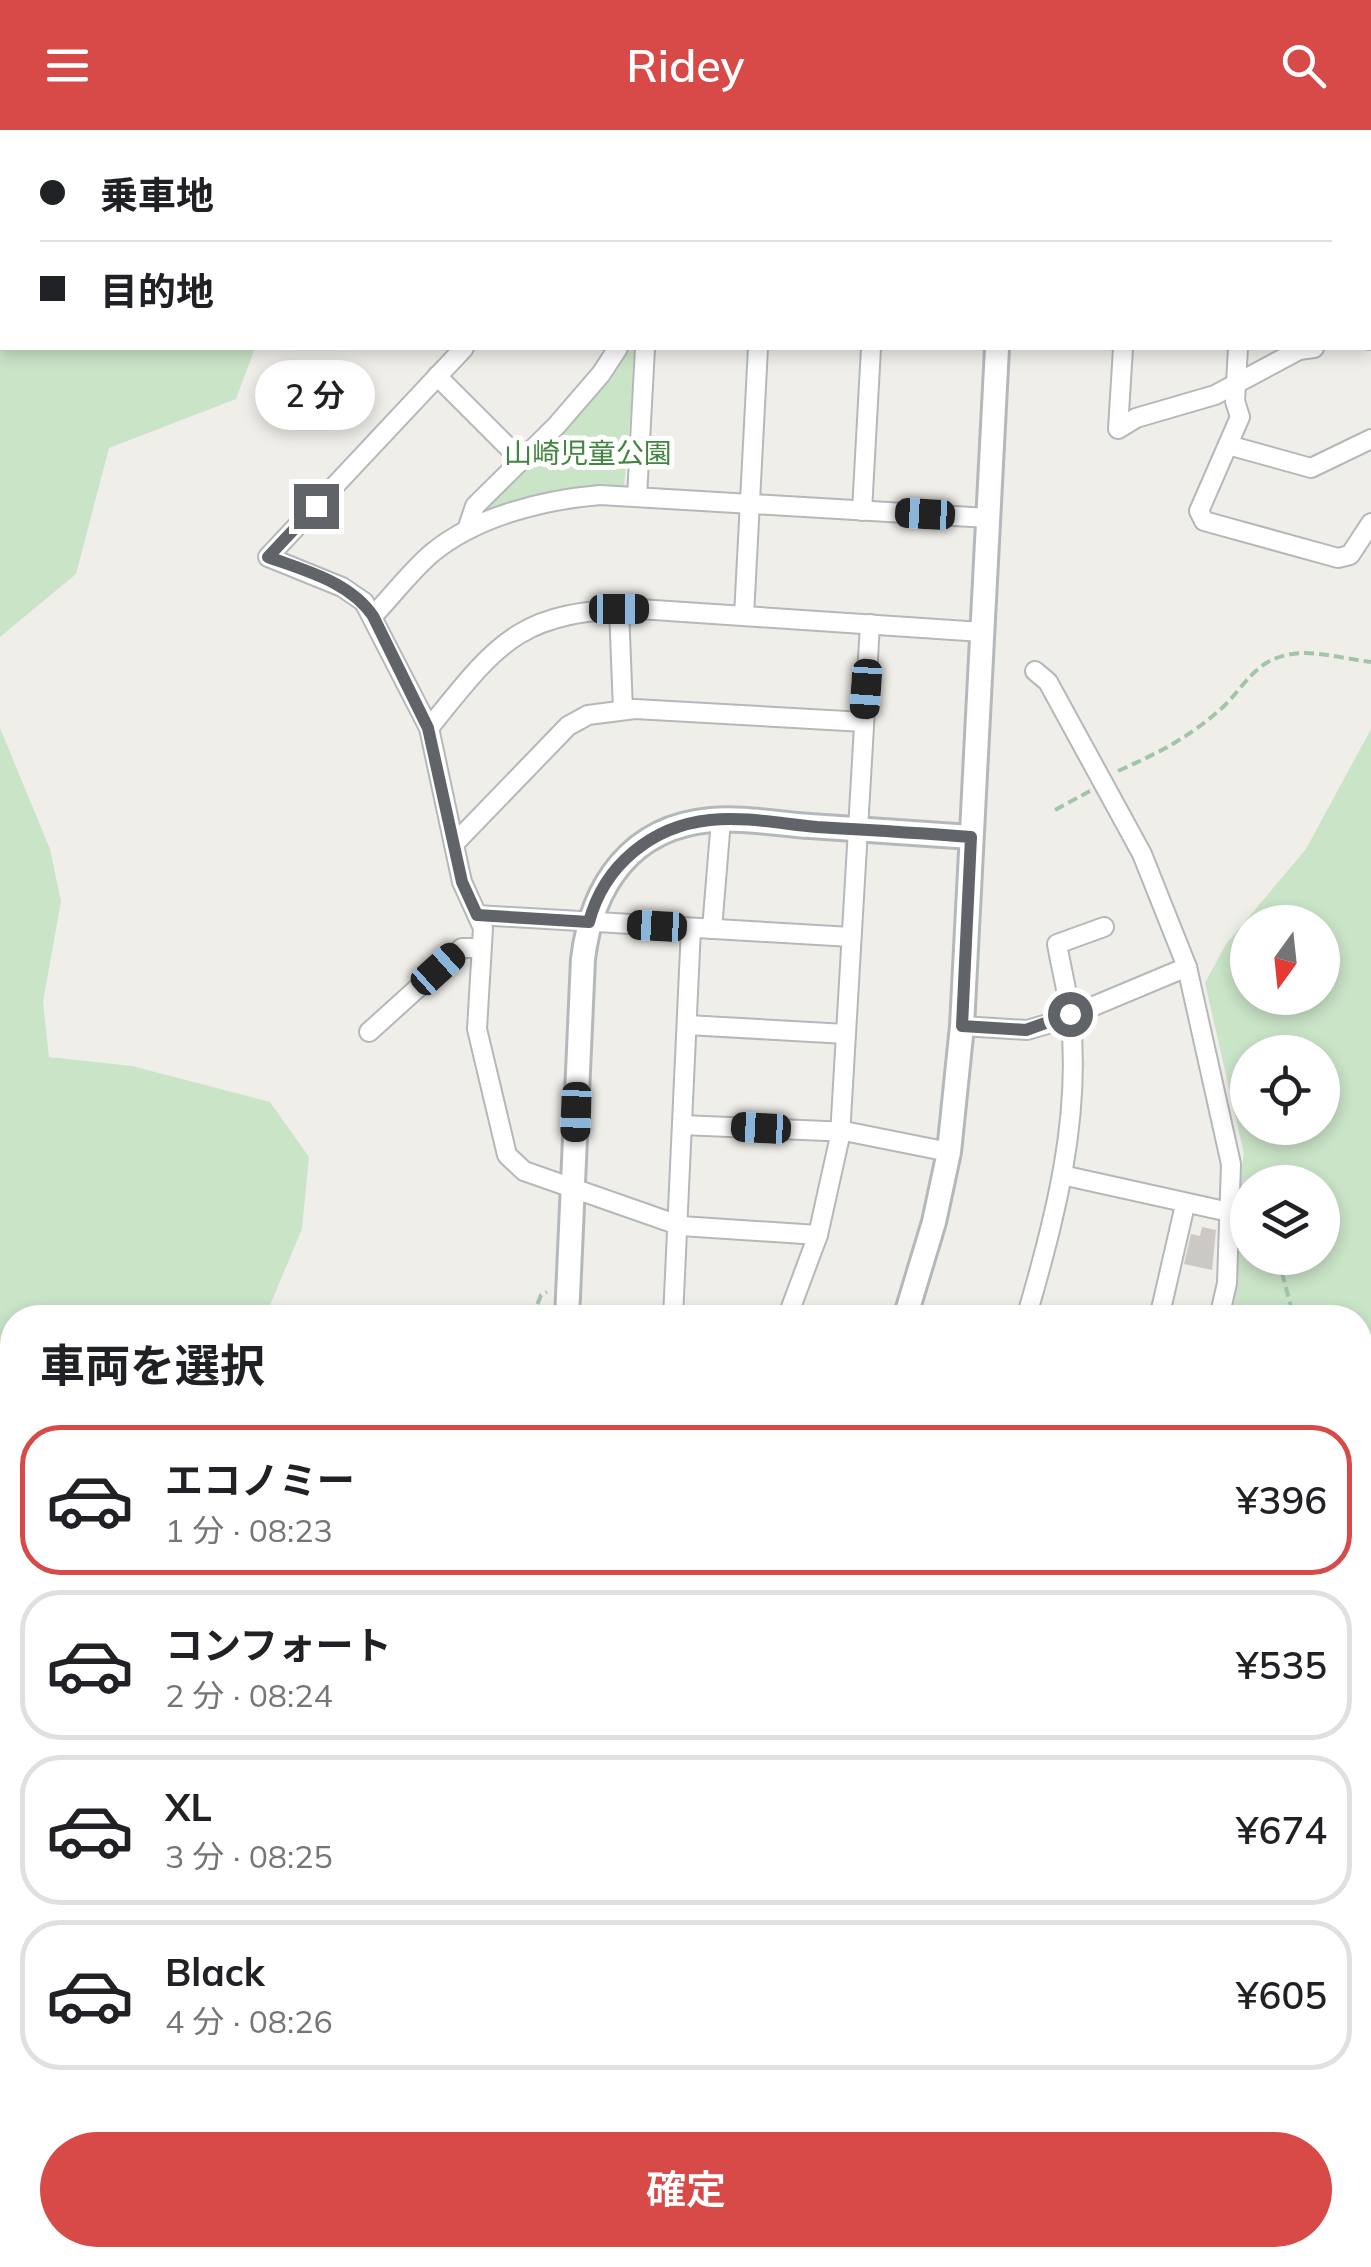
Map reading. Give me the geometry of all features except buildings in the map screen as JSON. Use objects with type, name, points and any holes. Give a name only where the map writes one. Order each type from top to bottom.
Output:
[{"type":"street","points":[[462,350],[268,557],[342,587],[364,602],[428,728],[462,882],[482,928],[476,1029],[506,1155],[524,1171],[678,1225],[818,1234]]},
{"type":"street","points":[[467,530],[475,506],[601,374],[617,350]]},
{"type":"street","points":[[637,497],[645,350]]},
{"type":"street","points":[[744,616],[758,350]]},
{"type":"street","points":[[862,511],[870,350]]},
{"type":"street","points":[[909,1305],[950,1152],[962,1026],[998,350]]},
{"type":"street","points":[[1123,350],[1118,429],[1136,418],[1215,395],[1299,350]]},
{"type":"street","points":[[1238,350],[1235,400],[1240,417],[1198,511],[1204,521],[1338,558],[1350,555],[1371,523]]},
{"type":"street","points":[[438,376],[521,460]]},
{"type":"street","points":[[1228,445],[1311,468],[1371,440]]},
{"type":"street","points":[[373,616],[432,554],[467,530],[564,498],[600,495],[988,518]]},
{"type":"street","points":[[619,609],[623,710]]},
{"type":"street","points":[[428,728],[473,673],[520,631],[590,610],[982,632]]},
{"type":"street","points":[[792,1305],[818,1234],[840,1132],[870,624]]},
{"type":"street","points":[[1035,671],[1048,682],[1142,854],[1187,967],[1230,1164],[1227,1283],[1222,1305]]},
{"type":"street","points":[[454,844],[568,726],[588,715],[623,710],[864,722]]},
{"type":"street","points":[[568,1305],[583,959],[589,922],[604,882],[617,865],[658,835],[721,820],[971,837]]},
{"type":"street","points":[[712,929],[721,820]]},
{"type":"street","points":[[477,915],[851,937]]},
{"type":"street","points":[[675,1305],[691,928]]},
{"type":"street","points":[[1030,1305],[1050,1236],[1062,1175],[1070,1094],[1070,1014],[1056,944],[1104,928]]},
{"type":"street","points":[[369,1032],[462,948],[481,948]]},
{"type":"street","points":[[962,1026],[1026,1030],[1187,967]]},
{"type":"street","points":[[687,1025],[846,1034]]},
{"type":"street","points":[[682,1125],[840,1132],[950,1152]]},
{"type":"street","points":[[1062,1175],[1229,1212]]},
{"type":"street","points":[[1162,1305],[1185,1205]]},
{"type":"path","points":[[1054,810],[1118,770],[1163,752],[1224,706],[1257,667],[1284,655],[1305,653],[1371,662]]},
{"type":"path","points":[[1283,1275],[1291,1305]]},
{"type":"green space","points":[[0,350],[254,350],[236,399],[109,448],[76,574],[0,637]]},
{"type":"green space","name":"山崎児童公園","points":[[622,350],[636,350],[624,488],[540,494],[485,512],[481,508]]},
{"type":"green space","points":[[0,728],[50,849],[61,901],[43,1002],[49,1057],[132,1066],[270,1102],[309,1157],[302,1229],[270,1305],[0,1305]]},
{"type":"green space","points":[[1371,729],[1371,1305],[1217,1305],[1230,1233],[1230,1275],[1340,1275],[1340,1165],[1242,1165],[1242,1145],[1340,1145],[1340,1035],[1230,1035],[1230,1093],[1205,983],[1230,939],[1230,1015],[1340,1015],[1340,905],[1259,905],[1306,849]]},
{"type":"route","points":[[316,506],[268,557],[342,587],[364,602],[373,616],[428,728],[462,882],[477,915],[589,922],[604,882],[635,850],[658,835],[712,820],[971,837],[962,1026],[1026,1030],[1070,1014]]}]
